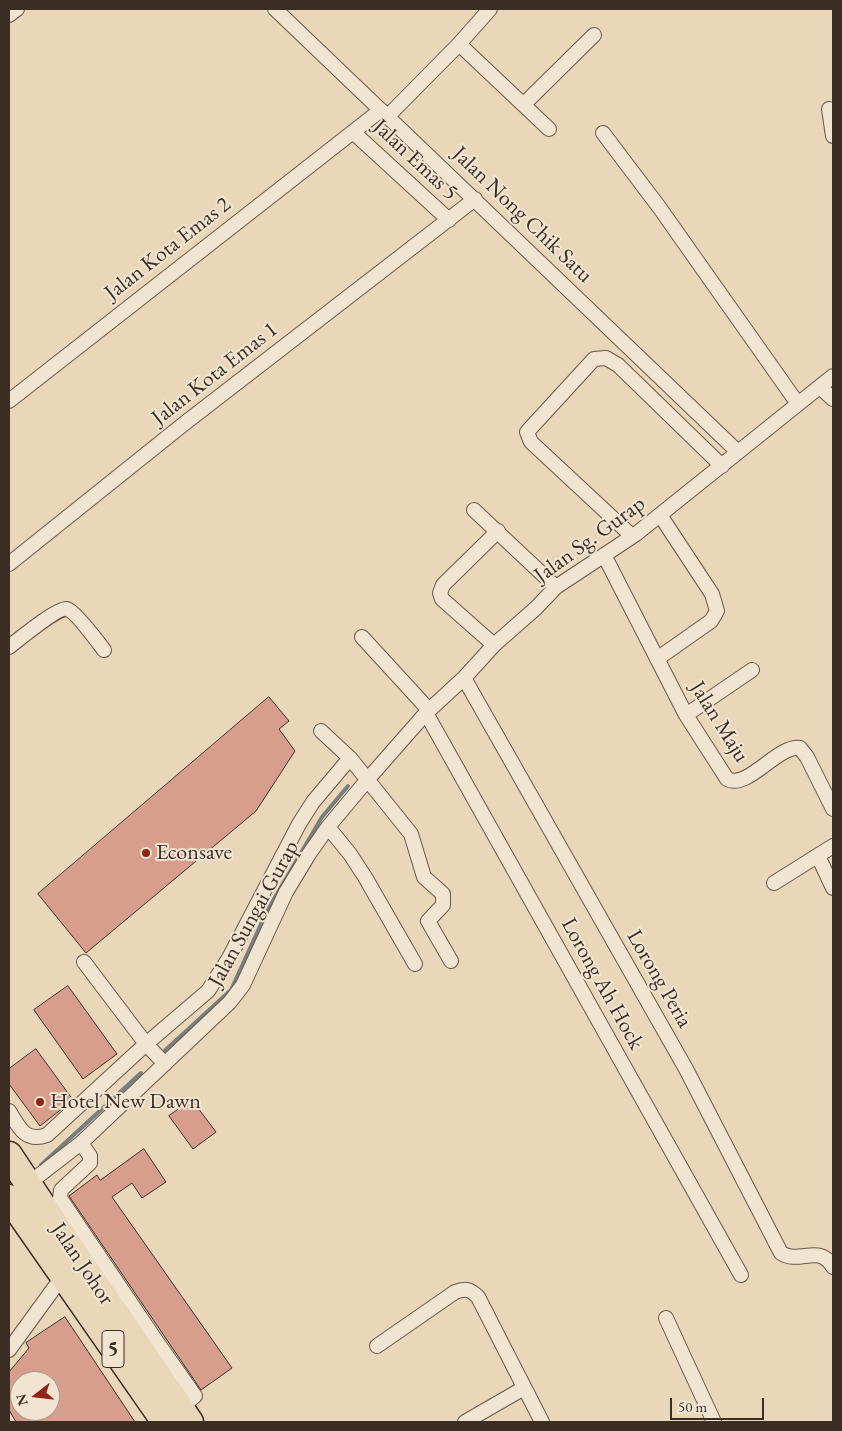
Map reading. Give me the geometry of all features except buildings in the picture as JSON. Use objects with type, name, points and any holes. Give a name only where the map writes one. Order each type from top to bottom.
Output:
[{"type":"highway","name":"Jalan Johor","points":[[9,1155],[15,1194],[179,1417]]},
{"type":"highway","name":"Jalan Johor","points":[[71,1269],[148,1345],[179,1417]]},
{"type":"street","points":[[9,15],[17,9]]},
{"type":"street","name":"Jalan Nong Chik Satu","points":[[275,9],[738,452]]},
{"type":"street","name":"Jalan Kota Emas 2","points":[[9,400],[353,132],[385,113],[459,44],[490,9]]},
{"type":"street","points":[[524,104],[594,35]]},
{"type":"street","points":[[459,44],[549,129]]},
{"type":"street","points":[[829,110],[833,136]]},
{"type":"street","name":"Jalan Emas 5","points":[[353,132],[449,220]]},
{"type":"street","points":[[603,133],[659,207],[798,404]]},
{"type":"street","name":"Jalan Kota Emas 1","points":[[9,564],[185,423],[475,199]]},
{"type":"street","points":[[632,536],[528,438],[527,432],[594,359],[606,358],[618,365],[722,466]]},
{"type":"street","name":"Jalan Sg. Gurap","points":[[368,778],[428,711],[556,587],[660,515],[833,376]]},
{"type":"street","points":[[820,387],[833,399]]},
{"type":"street","points":[[474,510],[556,587]]},
{"type":"street","points":[[657,660],[712,621],[718,611],[712,594],[660,515]]},
{"type":"street","points":[[494,645],[442,599],[440,594],[443,585],[498,531]]},
{"type":"street","name":"Jalan Maju","points":[[604,555],[686,715],[727,779],[731,781],[744,779],[795,747],[800,748],[807,757],[833,809]]},
{"type":"street","points":[[9,647],[51,615],[65,609],[70,610],[80,620],[104,650]]},
{"type":"street","name":"Lorong Ah Hock","points":[[362,637],[428,711],[741,1275]]},
{"type":"street","points":[[686,715],[752,670]]},
{"type":"street","name":"Lorong Peria","points":[[464,678],[686,1069],[781,1253],[792,1257],[825,1256],[833,1267]]},
{"type":"street","points":[[322,731],[368,778],[410,834],[424,877],[443,894],[442,905],[428,921],[452,961]]},
{"type":"street","points":[[9,1111],[24,1133],[32,1138],[47,1135],[146,1044],[208,991],[229,958],[299,824],[313,802],[350,758]]},
{"type":"street","name":"Jalan Sungai Gurap","points":[[15,1194],[81,1142],[230,1002],[243,985],[286,892],[328,828],[368,778]]},
{"type":"street","points":[[328,828],[350,854],[365,877],[415,964]]},
{"type":"street","points":[[774,883],[833,846]]},
{"type":"street","points":[[818,856],[833,888]]},
{"type":"street","points":[[84,962],[146,1044],[166,1064]]},
{"type":"street","points":[[81,1142],[90,1156],[90,1162],[61,1190],[60,1198],[148,1345]]},
{"type":"street","points":[[9,1350],[71,1269]]},
{"type":"street","points":[[377,1346],[455,1292],[468,1289],[478,1296],[542,1422]]},
{"type":"street","points":[[666,1318],[714,1422]]},
{"type":"street","points":[[465,1422],[524,1388]]},
{"type":"waterway","points":[[160,1055],[231,990],[267,911],[322,817],[348,786]]},
{"type":"waterway","points":[[41,1165],[141,1073]]},
{"type":"place","name":"Econsave","points":[[146,853]]},
{"type":"place","name":"Hotel New Dawn","points":[[40,1102]]}]
